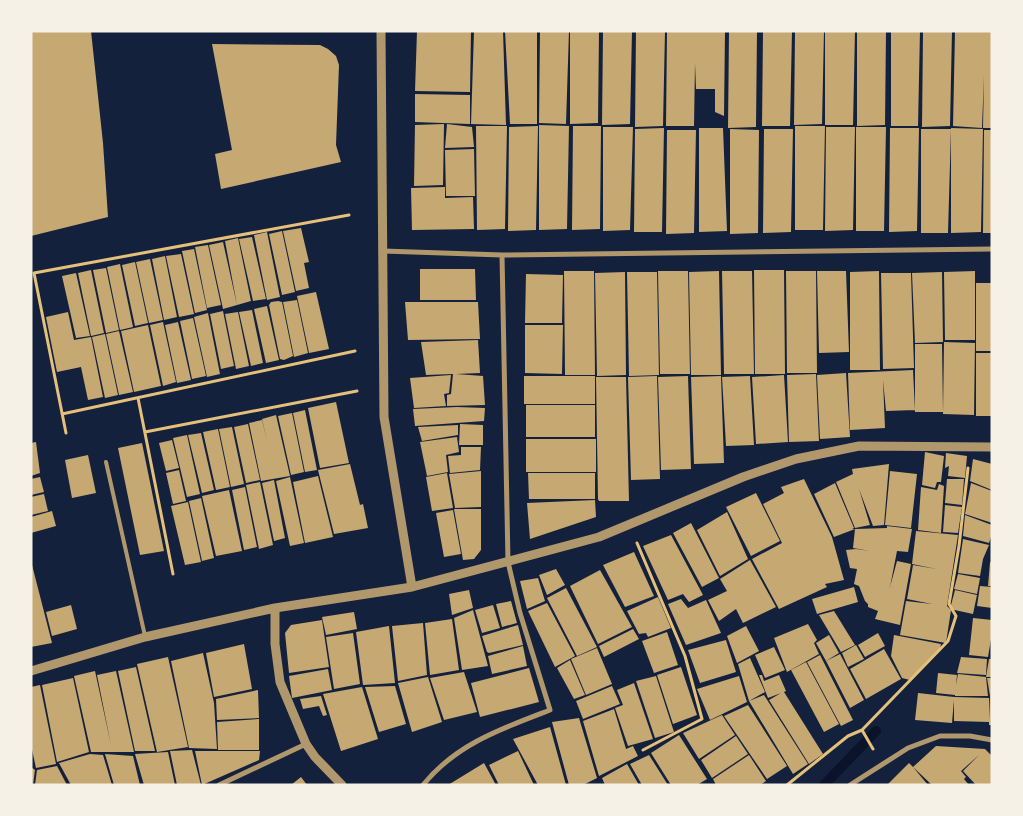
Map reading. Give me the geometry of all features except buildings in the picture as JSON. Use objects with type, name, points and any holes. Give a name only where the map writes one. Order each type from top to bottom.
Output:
[{"type":"street","points":[[380,31],[384,417],[412,587]]},
{"type":"street","points":[[382,251],[502,255],[992,249]]},
{"type":"street","points":[[423,785],[450,758],[473,742],[550,710],[520,612],[508,562],[502,255]]},
{"type":"street","points":[[31,672],[145,637],[275,608],[412,587],[599,537],[743,477],[796,458],[859,446],[992,447]]},
{"type":"street","points":[[275,608],[275,644],[280,682],[306,744],[315,757],[342,785]]},
{"type":"street","points":[[850,785],[908,748],[940,736],[970,736],[992,740]]},
{"type":"street","points":[[219,785],[306,744]]},
{"type":"lane","points":[[106,462],[145,637]]},
{"type":"path","points":[[66,432],[34,273],[349,215]]},
{"type":"path","points":[[62,414],[355,351]]},
{"type":"path","points":[[145,432],[357,391]]},
{"type":"path","points":[[138,398],[173,574]]},
{"type":"path","points":[[787,785],[848,736],[862,730],[948,641],[956,616],[949,604],[959,546],[970,446]]},
{"type":"path","points":[[630,525],[685,656],[702,719],[643,750]]},
{"type":"path","points":[[862,730],[876,753]]},
{"type":"waterway","points":[[824,785],[876,731]]}]
